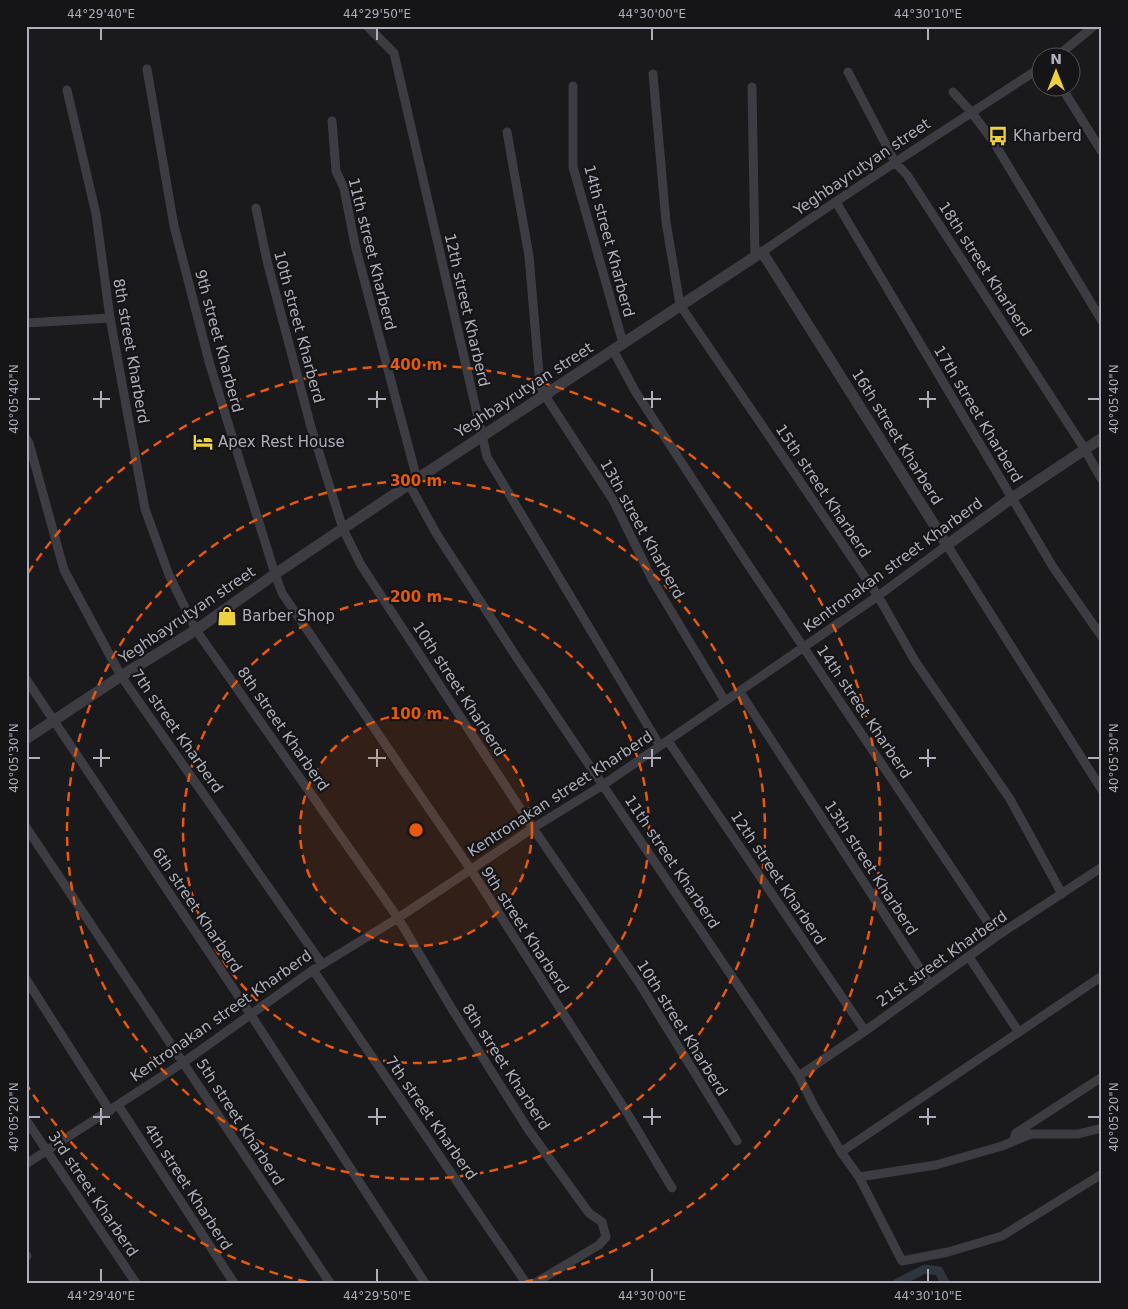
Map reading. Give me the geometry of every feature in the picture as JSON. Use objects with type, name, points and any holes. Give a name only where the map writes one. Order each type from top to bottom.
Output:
[{"type":"street","name":"12th street Kharberd","points":[[367,26],[394,52],[487,457],[660,746]]},
{"type":"street","points":[[1067,48],[1094,26]]},
{"type":"street","name":"9th street Kharberd","points":[[147,69],[174,226],[210,364],[274,574],[282,593],[471,870],[626,1111],[672,1188]]},
{"type":"street","name":"18th street Kharberd","points":[[848,72],[895,162],[907,175],[1084,448],[1102,480]]},
{"type":"street","name":"15th street Kharberd","points":[[653,74],[666,222],[680,305],[878,596],[915,661],[1010,798],[1062,894]]},
{"type":"street","name":"Yeghbayrutyan street","points":[[26,739],[121,676],[196,630],[274,574],[413,481],[1030,75]]},
{"type":"street","name":"14th street Kharberd","points":[[572,86],[573,167],[618,346],[635,391],[745,560],[997,936]]},
{"type":"street","points":[[752,87],[758,254]]},
{"type":"street","name":"8th street Kharberd","points":[[67,90],[96,214],[110,318],[145,509],[169,575],[196,630],[398,918],[452,1009],[528,1129],[589,1213],[602,1222],[606,1237],[599,1245],[535,1283]]},
{"type":"street","points":[[953,92],[993,141],[1102,321]]},
{"type":"street","points":[[1068,98],[1102,152]]},
{"type":"street","name":"11th street Kharberd","points":[[332,121],[336,171],[344,188],[355,245],[413,481],[441,541],[513,653],[799,1076],[841,1152],[859,1177],[902,1261],[948,1252],[1002,1236],[1102,1174]]},
{"type":"street","name":"13th street Kharberd","points":[[507,132],[529,256],[540,385],[613,500],[653,581],[725,702]]},
{"type":"street","name":"17th street Kharberd","points":[[836,202],[1053,567],[1102,637]]},
{"type":"street","name":"10th street Kharberd","points":[[256,208],[267,261],[311,427],[343,529],[362,565],[533,828],[639,983],[737,1141]]},
{"type":"street","name":"16th street Kharberd","points":[[758,254],[947,545],[1102,790]]},
{"type":"street","points":[[26,323],[110,318]]},
{"type":"street","name":"7th street Kharberd","points":[[26,438],[64,570],[121,676],[322,964]]},
{"type":"street","name":"Kentronakan street Kharberd","points":[[26,1164],[184,1062],[322,964],[398,918],[533,828],[603,785],[878,596],[1012,498],[1084,448],[1102,438]]},
{"type":"street","name":"6th street Kharberd","points":[[26,679],[251,1015],[425,1283]]},
{"type":"street","name":"13th street Kharberd","points":[[740,692],[930,984]]},
{"type":"street","name":"12th street Kharberd","points":[[668,741],[865,1031]]},
{"type":"street","name":"5th street Kharberd","points":[[26,827],[330,1283]]},
{"type":"street","name":"21st street Kharberd","points":[[799,1076],[997,936],[1102,867]]},
{"type":"street","points":[[969,957],[1018,1031]]},
{"type":"street","name":"7th street Kharberd","points":[[313,970],[526,1283]]},
{"type":"street","points":[[841,1152],[1102,976]]},
{"type":"street","points":[[26,978],[110,1111]]},
{"type":"street","points":[[1013,1141],[1016,1133],[1102,1077]]},
{"type":"street","name":"4th street Kharberd","points":[[118,1106],[234,1283]]},
{"type":"street","name":"3rd street Kharberd","points":[[26,1120],[136,1283]]},
{"type":"street","points":[[859,1177],[936,1165],[1002,1146],[1031,1134],[1078,1134],[1102,1128]]},
{"type":"waterway","points":[[897,1283],[925,1269],[939,1271],[945,1283]]},
{"type":"place","name":"Kharberd","points":[[998,136]]},
{"type":"place","name":"Apex Rest House","points":[[203,442]]},
{"type":"place","name":"Barber Shop","points":[[227,616]]}]
